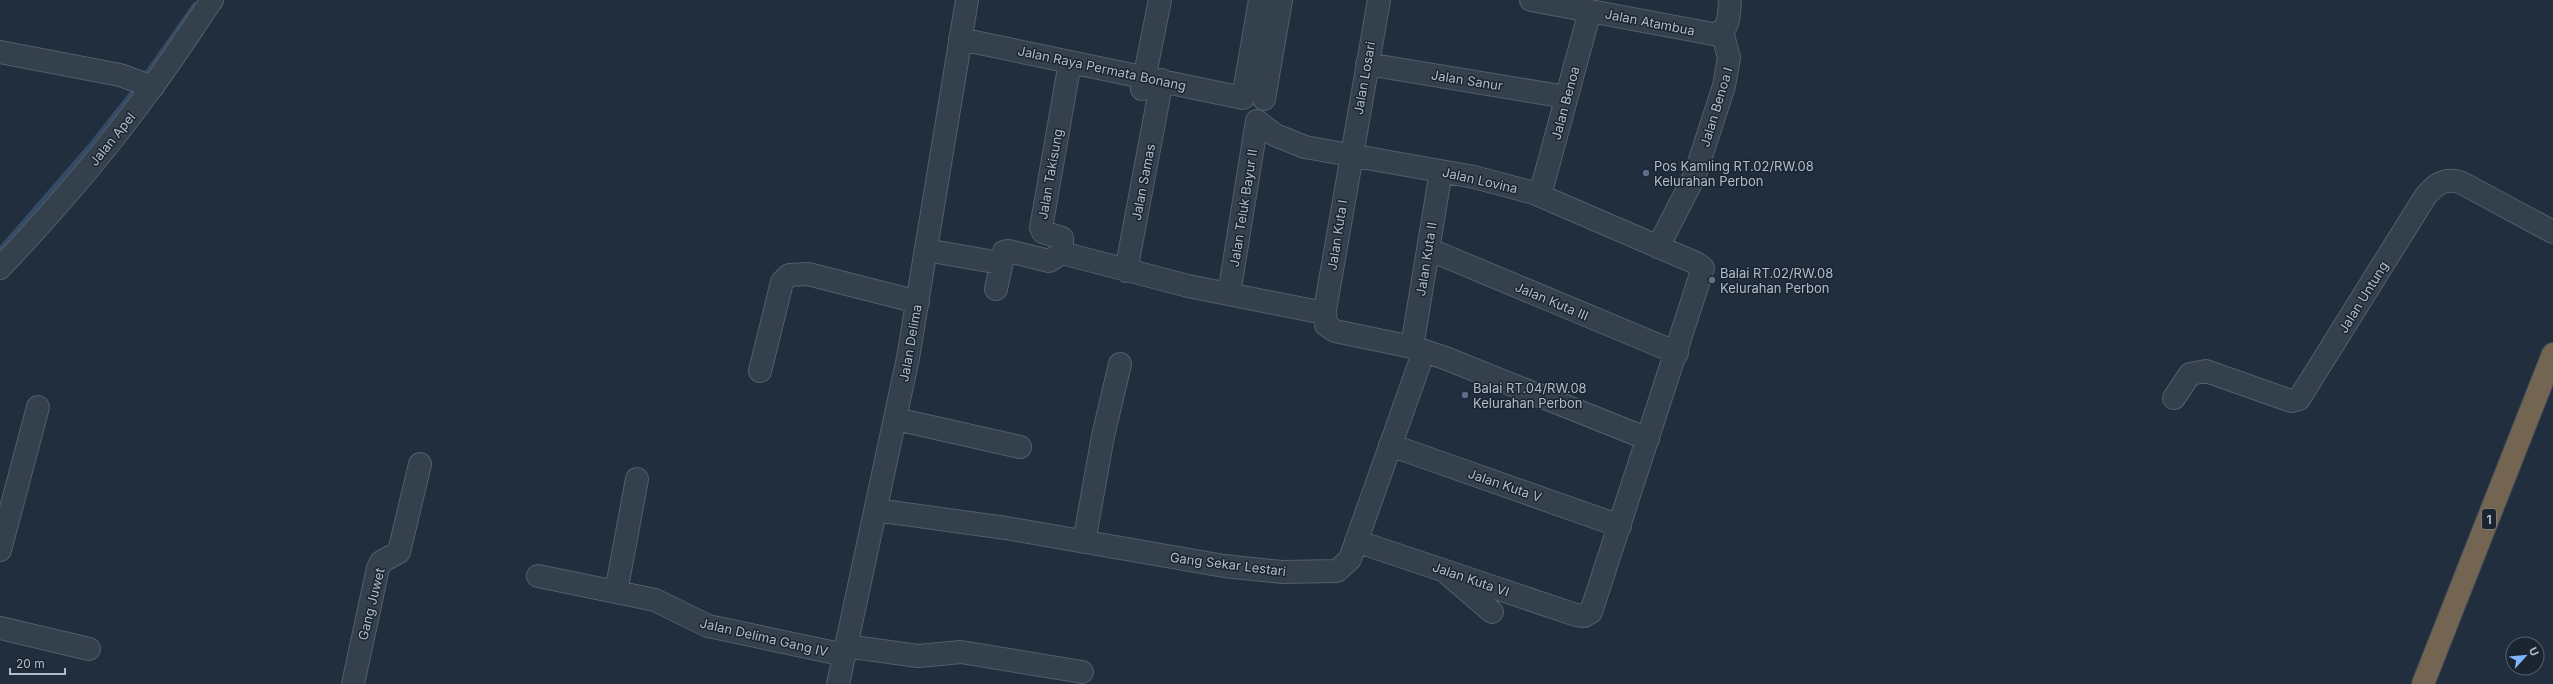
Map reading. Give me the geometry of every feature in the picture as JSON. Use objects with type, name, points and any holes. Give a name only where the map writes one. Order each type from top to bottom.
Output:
[{"type":"highway","name":"1","points":[[2423,684],[2553,354]]},
{"type":"street","name":"Jalan Apel","points":[[0,268],[59,204],[152,87],[212,0]]},
{"type":"street","name":"Jalan Delima","points":[[838,684],[896,419],[918,302],[967,0]]},
{"type":"street","name":"Jalan Samas","points":[[1126,270],[1152,85],[1160,0]]},
{"type":"street","points":[[1250,109],[1260,0]]},
{"type":"street","points":[[1250,109],[1281,0]]},
{"type":"street","name":"Jalan Losari","points":[[1350,156],[1379,0]]},
{"type":"street","name":"Jalan Atambua","points":[[1531,0],[1706,33],[1717,34],[1722,31]]},
{"type":"street","points":[[1722,31],[1726,25],[1730,0]]},
{"type":"street","name":"Jalan Benoa","points":[[1540,195],[1590,11]]},
{"type":"street","name":"Jalan Benoa I","points":[[1658,247],[1695,175],[1724,86],[1729,58],[1722,31]]},
{"type":"street","name":"Jalan Raya Permata Bonang","points":[[959,46],[1152,85],[1250,109]]},
{"type":"street","points":[[0,52],[120,75],[152,87]]},
{"type":"street","name":"Jalan Sanur","points":[[1367,64],[1566,97]]},
{"type":"street","name":"Jalan Takisung","points":[[1062,253],[1062,238],[1043,232],[1041,228],[1069,68]]},
{"type":"street","name":"Jalan Lovina","points":[[1250,109],[1275,135],[1294,143],[1350,156],[1441,171],[1514,187],[1540,195],[1702,266],[1703,273],[1677,353]]},
{"type":"street","name":"Jalan Teluk Bayur II","points":[[1222,293],[1250,109]]},
{"type":"street","name":"Jalan Kuta I","points":[[1324,313],[1350,156]]},
{"type":"street","name":"Jalan Kuta II","points":[[1390,445],[1418,349],[1428,249],[1441,171]]},
{"type":"street","name":"Jalan Untung","points":[[2174,398],[2190,374],[2206,371],[2291,400],[2298,399],[2425,197],[2440,183],[2448,180],[2462,183],[2553,232]]},
{"type":"street","name":"Jalan Kuta III","points":[[1428,249],[1677,353]]},
{"type":"street","points":[[926,250],[1000,263]]},
{"type":"street","points":[[996,289],[1002,254],[1008,251],[1049,261],[1062,253],[1222,293],[1324,313],[1324,322],[1330,330],[1418,349],[1482,370],[1648,440]]},
{"type":"street","points":[[760,371],[782,282],[789,274],[808,274],[918,302]]},
{"type":"street","points":[[1620,526],[1677,353]]},
{"type":"street","points":[[1084,542],[1096,472],[1120,364]]},
{"type":"street","points":[[0,550],[38,407]]},
{"type":"street","points":[[896,419],[1020,447]]},
{"type":"street","name":"Jalan Kuta V","points":[[1390,445],[1620,526]]},
{"type":"street","name":"Gang Sekar Lestari","points":[[876,510],[1084,542],[1224,566],[1312,573],[1341,569],[1350,559],[1390,445]]},
{"type":"street","name":"Gang Juwet","points":[[352,684],[378,568],[381,562],[399,552],[420,464]]},
{"type":"street","points":[[616,592],[637,479]]},
{"type":"street","name":"Jalan Kuta VI","points":[[1356,541],[1576,615],[1586,616],[1594,607],[1620,526]]},
{"type":"street","points":[[1440,568],[1492,612]]},
{"type":"street","name":"Jalan Delima Gang IV","points":[[538,576],[660,602],[690,619],[708,626],[846,651],[918,656],[961,652],[1082,672]]},
{"type":"street","points":[[0,628],[89,649]]},
{"type":"waterway","points":[[145,76],[195,5]]},
{"type":"waterway","points":[[0,250],[92,144],[137,87]]},
{"type":"place","name":"Pos Kamling RT.02/RW.08 Kelurahan Perbon","points":[[1646,173]]},
{"type":"place","name":"Balai RT.02/RW.08 Kelurahan Perbon","points":[[1712,280]]},
{"type":"place","name":"Balai RT.04/RW.08 Kelurahan Perbon","points":[[1465,395]]}]
